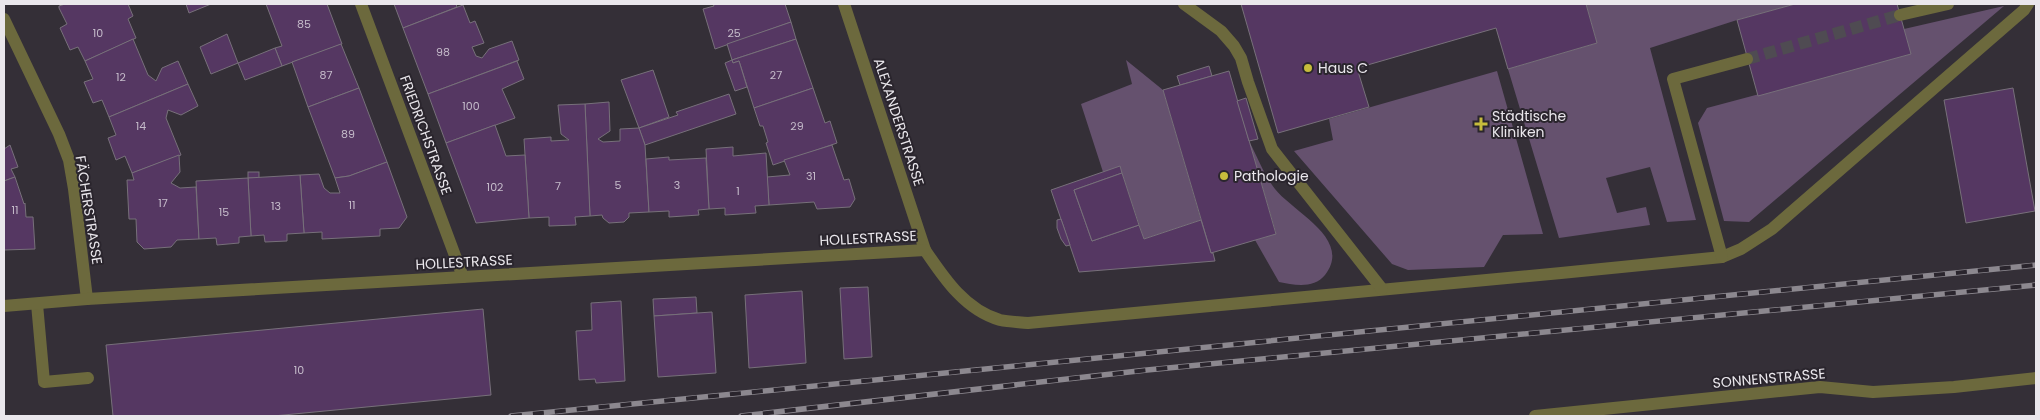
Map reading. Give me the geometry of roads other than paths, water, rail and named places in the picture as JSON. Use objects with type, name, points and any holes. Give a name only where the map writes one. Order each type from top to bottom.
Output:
[{"type":"street","name":"FRIEDRICHSTRASSE","points":[[361,4],[463,277]]},
{"type":"street","name":"ALEXANDERSTRASSE","points":[[844,4],[925,250],[949,284],[982,314],[1002,321],[1028,323],[1561,274],[1722,257],[1741,249],[1772,229],[2024,10],[2028,4]]},
{"type":"street","points":[[1184,4],[1221,31],[1234,46],[1241,58],[1272,149],[1382,289]]},
{"type":"street","points":[[1900,15],[1948,4]]},
{"type":"street","name":"FÄCHERSTRASSE","points":[[4,19],[59,134],[69,160],[87,299]]},
{"type":"street","points":[[1722,257],[1673,79],[1747,59]]},
{"type":"street","name":"HOLLESTRASSE","points":[[4,306],[87,299],[925,250]]},
{"type":"street","points":[[37,304],[44,382],[88,378]]},
{"type":"street","name":"SONNENSTRASSE","points":[[1535,416],[1820,387],[1874,392],[1954,387],[2036,378]]},
{"type":"tunnel","points":[[1747,59],[1900,15]]},
{"type":"railway","points":[[511,416],[2036,265]]},
{"type":"railway","points":[[741,416],[1147,370],[2036,285]]},
{"type":"place","name":"Haus C","points":[[1308,68]]},
{"type":"place","name":"Städtische Kliniken","points":[[1481,124]]},
{"type":"place","name":"Pathologie","points":[[1224,176]]}]
